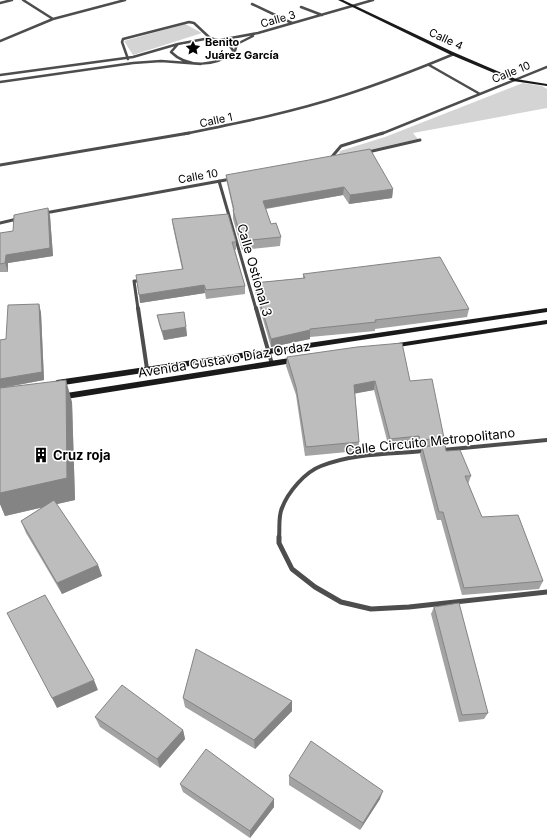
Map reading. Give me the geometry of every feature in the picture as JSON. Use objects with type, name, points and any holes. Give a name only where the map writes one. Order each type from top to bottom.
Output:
[{"type":"street","points":[[0,3],[12,0]]},
{"type":"street","points":[[23,0],[53,19]]},
{"type":"street","points":[[0,41],[53,19],[125,0]]},
{"type":"street","name":"Calle 4","points":[[340,0],[454,54],[515,80],[547,85]]},
{"type":"street","name":"Calle 3","points":[[220,40],[258,33],[373,0]]},
{"type":"street","points":[[252,4],[293,23]]},
{"type":"street","points":[[301,7],[322,15]]},
{"type":"street","points":[[130,63],[122,42],[124,39],[189,22],[194,23],[210,38]]},
{"type":"street","name":"Calle 3","points":[[201,64],[225,60],[234,52],[238,44],[258,33]]},
{"type":"street","points":[[0,75],[127,58],[178,44],[210,38],[229,42],[233,46],[234,52]]},
{"type":"street","points":[[178,44],[172,52],[175,57],[185,61],[201,64]]},
{"type":"street","name":"Calle 1","points":[[0,165],[206,130],[324,102],[429,65],[454,54]]},
{"type":"street","points":[[0,82],[130,63],[161,61],[201,64]]},
{"type":"street","points":[[429,65],[480,94]]},
{"type":"street","name":"Calle 10","points":[[330,160],[341,146],[380,134],[547,67]]},
{"type":"street","points":[[363,153],[420,140]]},
{"type":"street","points":[[322,161],[336,159]]},
{"type":"street","name":"Calle 10","points":[[42,214],[234,178]]},
{"type":"street","name":"Calle Ostional 3","points":[[219,181],[272,364]]},
{"type":"street","points":[[0,223],[21,218]]},
{"type":"street","points":[[147,369],[134,282],[148,280]]},
{"type":"street","name":"Avenida Gustavo Díaz Ordaz","points":[[49,385],[147,369],[547,310]]},
{"type":"street","points":[[382,347],[547,322]]},
{"type":"street","name":"Avenida Gustavo Díaz Ordaz","points":[[48,399],[304,359]]},
{"type":"street","name":"Calle Circuito Metropolitano","points":[[436,450],[547,440]]},
{"type":"street","name":"Calle Circuito Metropolitano","points":[[428,451],[349,458],[320,466],[304,478],[291,492],[281,509],[278,543],[292,569],[315,587],[341,602],[371,608],[409,607],[547,592]]},
{"type":"shaded area","points":[[185,24],[202,33],[133,55],[124,41]]},
{"type":"shaded area","points":[[523,83],[542,86],[547,89],[547,108],[413,133],[418,139],[338,157],[340,151],[385,137]]},
{"type":"building","points":[[370,149],[393,189],[350,195],[344,187],[263,201],[271,224],[276,223],[281,237],[242,241],[233,210],[226,175]]},
{"type":"building","points":[[48,208],[50,248],[6,255],[5,263],[0,264],[0,233],[13,231],[14,215]]},
{"type":"building","points":[[228,214],[236,242],[232,242],[245,286],[206,290],[204,285],[139,295],[136,275],[183,269],[172,219]]},
{"type":"building","points":[[440,257],[469,309],[375,320],[376,322],[310,329],[271,339],[254,283],[305,278],[303,274]]},
{"type":"building","points":[[39,304],[42,372],[0,379],[0,340],[6,339],[8,305]]},
{"type":"building","points":[[184,312],[186,327],[162,331],[157,315]]},
{"type":"building","points":[[402,343],[410,381],[432,379],[444,438],[420,440],[419,436],[390,439],[375,381],[354,385],[359,442],[306,447],[296,387],[287,357],[357,347]]},
{"type":"building","name":"Cruz roja","points":[[66,380],[67,478],[0,493],[0,388]]},
{"type":"building","points":[[445,444],[446,451],[460,450],[471,476],[465,476],[482,517],[518,515],[543,581],[464,588],[443,512],[439,512],[422,447]]},
{"type":"building","points":[[54,500],[98,565],[57,583],[21,521]]},
{"type":"building","points":[[45,595],[94,680],[52,698],[7,613]]},
{"type":"building","points":[[459,603],[488,713],[462,715],[434,607]]},
{"type":"building","points":[[196,649],[292,701],[254,740],[183,698]]},
{"type":"building","points":[[122,685],[183,730],[157,759],[95,717]]},
{"type":"building","points":[[311,741],[383,791],[363,823],[289,776]]},
{"type":"building","points":[[206,749],[274,799],[250,831],[180,784]]},
{"type":"place","name":"Benito Juárez García","points":[[193,48]]},
{"type":"place","name":"Cruz roja","points":[[41,455]]}]
